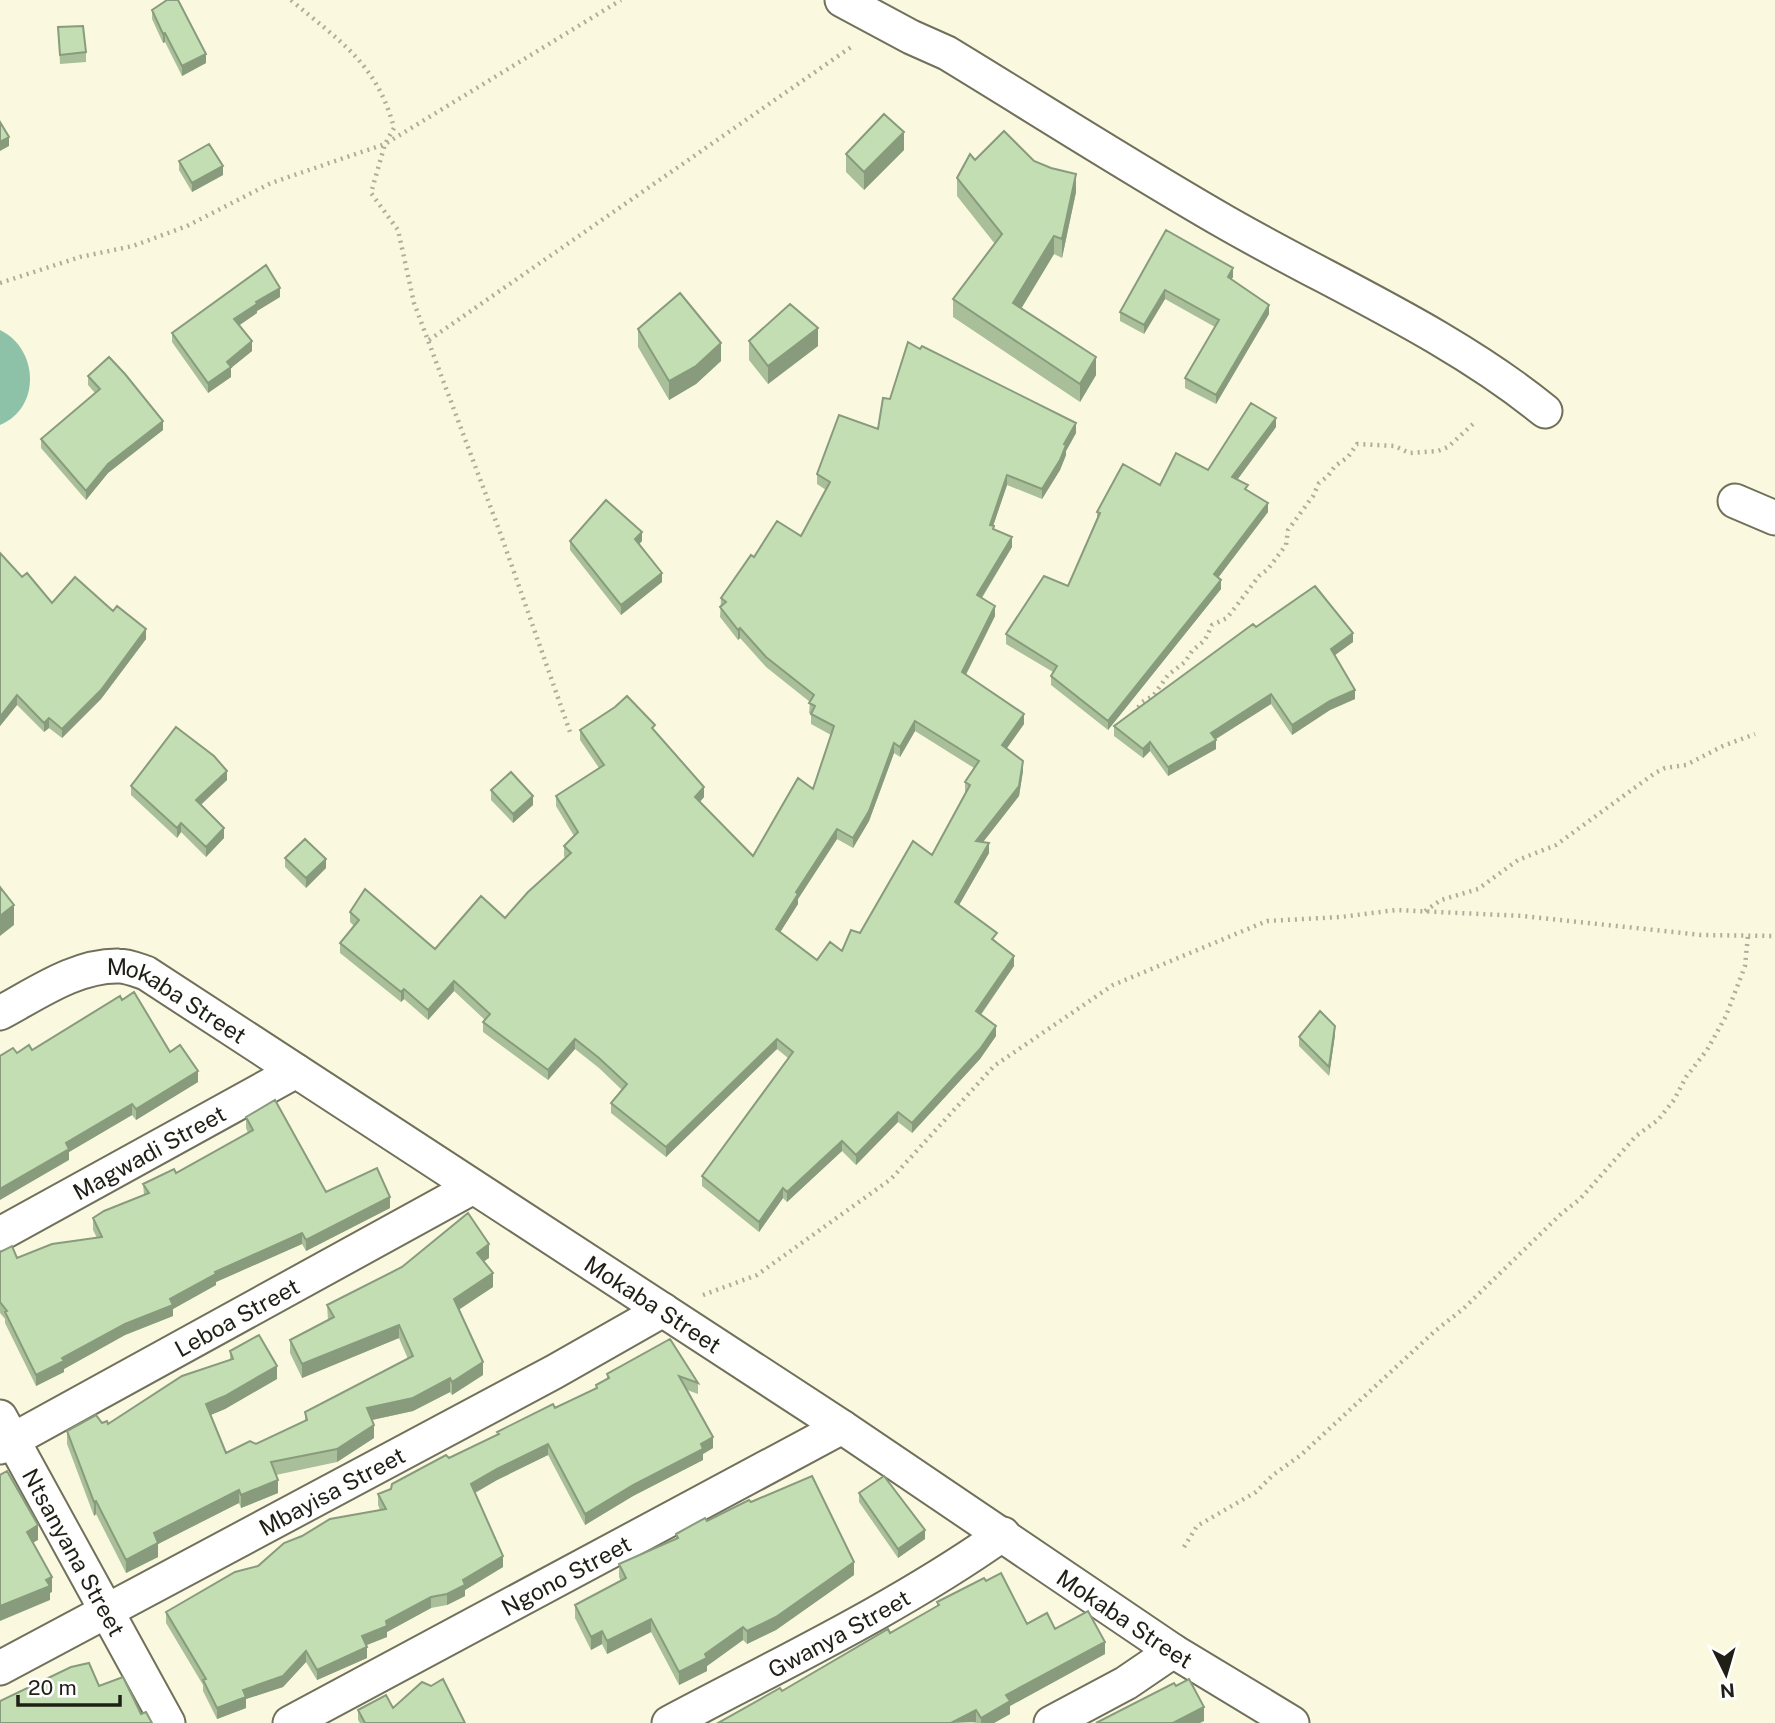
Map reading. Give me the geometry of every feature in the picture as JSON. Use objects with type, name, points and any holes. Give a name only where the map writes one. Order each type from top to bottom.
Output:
[{"type":"street","points":[[842,0],[911,37],[947,52],[1224,221],[1441,340],[1512,384],[1545,411]]},
{"type":"street","points":[[1735,501],[1775,518]]},
{"type":"street","name":"Mokaba Street","points":[[0,1013],[66,978],[93,969],[120,966],[146,973],[842,1427],[1173,1651],[1292,1723]]},
{"type":"street","name":"Magwadi Street","points":[[0,1234],[296,1071]]},
{"type":"street","name":"Leboa Street","points":[[4,1435],[473,1187]]},
{"type":"street","name":"Mbayisa Street","points":[[0,1668],[554,1372],[663,1310]]},
{"type":"street","name":"Ngono Street","points":[[290,1723],[842,1427]]},
{"type":"street","name":"Ntsanyana Street","points":[[4,1435],[168,1723]]},
{"type":"street","name":"Gwanya Street","points":[[669,1723],[902,1600],[943,1576],[1003,1534]]},
{"type":"street","points":[[1051,1723],[1126,1683],[1173,1651]]},
{"type":"path","points":[[291,0],[352,52],[377,82],[387,103],[394,128],[385,144],[371,193],[398,230],[414,303],[501,535],[570,732]]},
{"type":"path","points":[[0,283],[80,257],[133,246],[187,226],[271,183],[385,144],[621,0]]},
{"type":"path","points":[[429,340],[864,38],[880,19]]},
{"type":"path","points":[[1129,719],[1142,702],[1153,696],[1168,675],[1185,662],[1192,651],[1205,640],[1212,625],[1227,618],[1259,576],[1268,569],[1286,545],[1288,530],[1313,496],[1319,483],[1348,457],[1357,444],[1395,446],[1409,453],[1438,452],[1448,447],[1473,424]]},
{"type":"path","points":[[1424,911],[1441,900],[1478,889],[1518,860],[1556,845],[1655,773],[1665,768],[1686,765],[1723,746],[1755,734]]},
{"type":"path","points":[[663,1310],[757,1275],[891,1179],[994,1066],[1113,985],[1267,920],[1341,918],[1396,910],[1523,916],[1701,935],[1775,936]]},
{"type":"path","points":[[1184,1547],[1197,1527],[1256,1492],[1273,1475],[1301,1455],[1435,1331],[1463,1309],[1562,1213],[1580,1199],[1636,1136],[1658,1120],[1707,1050],[1726,1016],[1745,966],[1748,935]]},
{"type":"shaded area","points":[[0,330],[22,350],[30,378],[23,406],[13,417],[0,425]]},
{"type":"building","points":[[167,0],[178,0],[206,54],[182,66],[152,10]]},
{"type":"building","points":[[83,26],[86,52],[60,55],[58,27]]},
{"type":"building","points":[[884,114],[904,132],[864,172],[846,154]]},
{"type":"building","points":[[0,122],[9,137],[0,142]]},
{"type":"building","points":[[1004,131],[1034,161],[1076,174],[1062,239],[1054,236],[1013,303],[1096,357],[1080,384],[953,299],[1002,234],[957,178],[970,154],[975,160]]},
{"type":"building","points":[[209,144],[223,166],[192,183],[179,161]]},
{"type":"building","points":[[1166,230],[1233,268],[1228,277],[1269,305],[1216,395],[1185,378],[1219,320],[1165,290],[1144,325],[1120,312]]},
{"type":"building","points":[[266,265],[280,288],[234,319],[252,341],[227,362],[231,367],[208,383],[172,333]]},
{"type":"building","points":[[680,293],[721,343],[696,366],[669,381],[638,329]]},
{"type":"building","points":[[790,304],[818,328],[768,366],[749,341]]},
{"type":"building","points":[[908,342],[920,349],[922,346],[1076,423],[1064,444],[1066,445],[1060,460],[1042,489],[1007,475],[990,525],[1012,537],[977,595],[995,606],[962,672],[1024,714],[1002,745],[1023,761],[1019,786],[976,841],[989,843],[955,902],[997,933],[992,939],[1014,956],[976,1011],[996,1026],[980,1049],[912,1123],[898,1112],[856,1155],[842,1141],[787,1192],[783,1188],[759,1222],[702,1176],[793,1052],[777,1039],[666,1147],[611,1103],[627,1084],[575,1039],[548,1070],[483,1022],[490,1014],[454,981],[428,1010],[404,989],[401,992],[340,943],[359,920],[350,912],[365,889],[435,949],[481,896],[505,918],[528,892],[571,853],[564,846],[578,832],[556,796],[604,765],[580,730],[627,696],[655,725],[652,728],[704,787],[695,797],[753,856],[798,778],[813,789],[834,726],[811,714],[815,706],[809,703],[814,695],[766,657],[740,628],[738,630],[720,607],[726,602],[721,598],[751,555],[754,557],[777,521],[801,536],[830,482],[817,474],[839,415],[878,429],[883,398],[890,399]],"holes":[[[915,721],[979,761],[965,782],[970,785],[932,855],[913,841],[860,933],[851,930],[842,951],[830,942],[817,960],[776,929],[798,894],[796,892],[837,829],[853,838],[869,811],[894,743],[900,747]]]},
{"type":"building","points":[[109,357],[163,421],[108,464],[86,491],[41,439],[100,389],[88,376]]},
{"type":"building","points":[[1251,403],[1276,418],[1232,477],[1248,485],[1245,489],[1268,503],[1214,574],[1221,580],[1108,721],[1051,676],[1057,666],[1006,634],[1044,576],[1068,586],[1100,513],[1097,512],[1123,464],[1160,485],[1176,453],[1208,470]]},
{"type":"building","points":[[606,500],[642,532],[635,539],[662,573],[621,605],[570,541]]},
{"type":"building","points":[[0,553],[22,577],[27,573],[52,603],[75,577],[113,611],[117,606],[146,629],[101,690],[62,729],[49,718],[44,723],[17,695],[0,717]]},
{"type":"building","points":[[1315,586],[1353,633],[1331,649],[1355,690],[1330,701],[1292,725],[1271,694],[1211,733],[1216,740],[1168,767],[1150,742],[1143,749],[1114,726],[1253,624],[1256,627]]},
{"type":"building","points":[[176,727],[214,756],[227,771],[196,800],[224,828],[206,847],[181,823],[177,828],[131,786]]},
{"type":"building","points":[[511,772],[533,796],[513,814],[491,790]]},
{"type":"building","points":[[305,839],[326,859],[306,878],[285,858]]},
{"type":"building","points":[[0,887],[14,905],[0,916]]},
{"type":"building","points":[[134,992],[170,1052],[180,1045],[198,1071],[136,1109],[132,1104],[66,1143],[69,1149],[0,1189],[0,1056],[13,1048],[17,1053],[29,1045],[32,1050],[120,996],[122,1000]]},
{"type":"building","points":[[1320,1011],[1335,1026],[1329,1067],[1299,1037]]},
{"type":"building","points":[[275,1100],[326,1192],[377,1168],[390,1197],[306,1240],[302,1233],[215,1272],[216,1274],[170,1299],[173,1305],[125,1324],[36,1375],[5,1312],[7,1311],[0,1302],[0,1252],[12,1246],[17,1258],[52,1244],[102,1237],[93,1218],[149,1193],[143,1184],[174,1169],[176,1173],[253,1130],[246,1117]]},
{"type":"building","points":[[468,1213],[489,1244],[477,1253],[493,1273],[454,1299],[483,1362],[452,1382],[450,1378],[413,1398],[367,1408],[374,1425],[337,1449],[271,1462],[278,1480],[241,1495],[239,1490],[154,1533],[158,1543],[126,1560],[96,1501],[94,1502],[67,1431],[96,1415],[102,1423],[107,1421],[108,1424],[182,1376],[233,1359],[230,1351],[259,1335],[277,1366],[206,1404],[226,1453],[250,1441],[256,1444],[307,1420],[305,1412],[413,1356],[399,1325],[302,1364],[290,1340],[334,1317],[327,1305],[402,1267]]},
{"type":"building","points":[[670,1339],[698,1383],[679,1376],[713,1437],[701,1444],[703,1449],[633,1485],[585,1514],[548,1444],[497,1469],[471,1484],[503,1556],[463,1580],[465,1585],[447,1594],[431,1597],[386,1621],[387,1626],[362,1636],[367,1647],[317,1670],[306,1651],[283,1676],[243,1690],[246,1697],[217,1708],[203,1680],[206,1679],[166,1612],[235,1572],[258,1566],[284,1543],[302,1536],[330,1519],[386,1509],[378,1494],[391,1489],[392,1484],[446,1455],[449,1458],[499,1434],[497,1432],[553,1404],[555,1408],[597,1388],[596,1385],[609,1378],[607,1374]]},
{"type":"building","points":[[7,1471],[38,1525],[27,1532],[52,1577],[46,1580],[50,1586],[0,1606],[0,1475]]},
{"type":"building","points":[[812,1476],[854,1562],[776,1617],[747,1631],[743,1627],[705,1654],[707,1658],[679,1672],[651,1619],[607,1641],[602,1631],[591,1637],[575,1605],[626,1578],[619,1564],[678,1538],[676,1534],[705,1518],[707,1521],[749,1500],[751,1502]]},
{"type":"building","points":[[884,1476],[925,1530],[898,1549],[859,1493]]},
{"type":"building","points":[[1001,1573],[1027,1624],[1047,1613],[1055,1629],[1088,1611],[1105,1642],[1006,1695],[1010,1701],[981,1718],[976,1710],[951,1723],[718,1723],[780,1688],[782,1691],[888,1629],[890,1633],[939,1605],[937,1602],[984,1578],[986,1581]]},
{"type":"building","points":[[89,1663],[99,1686],[123,1677],[141,1714],[146,1712],[152,1723],[0,1723],[0,1701],[71,1667]]},
{"type":"building","points":[[443,1679],[465,1723],[365,1723],[358,1710],[386,1695],[393,1708],[422,1682],[431,1686]]},
{"type":"building","points":[[1189,1679],[1204,1707],[1173,1723],[1096,1723],[1174,1683],[1176,1686]]}]
